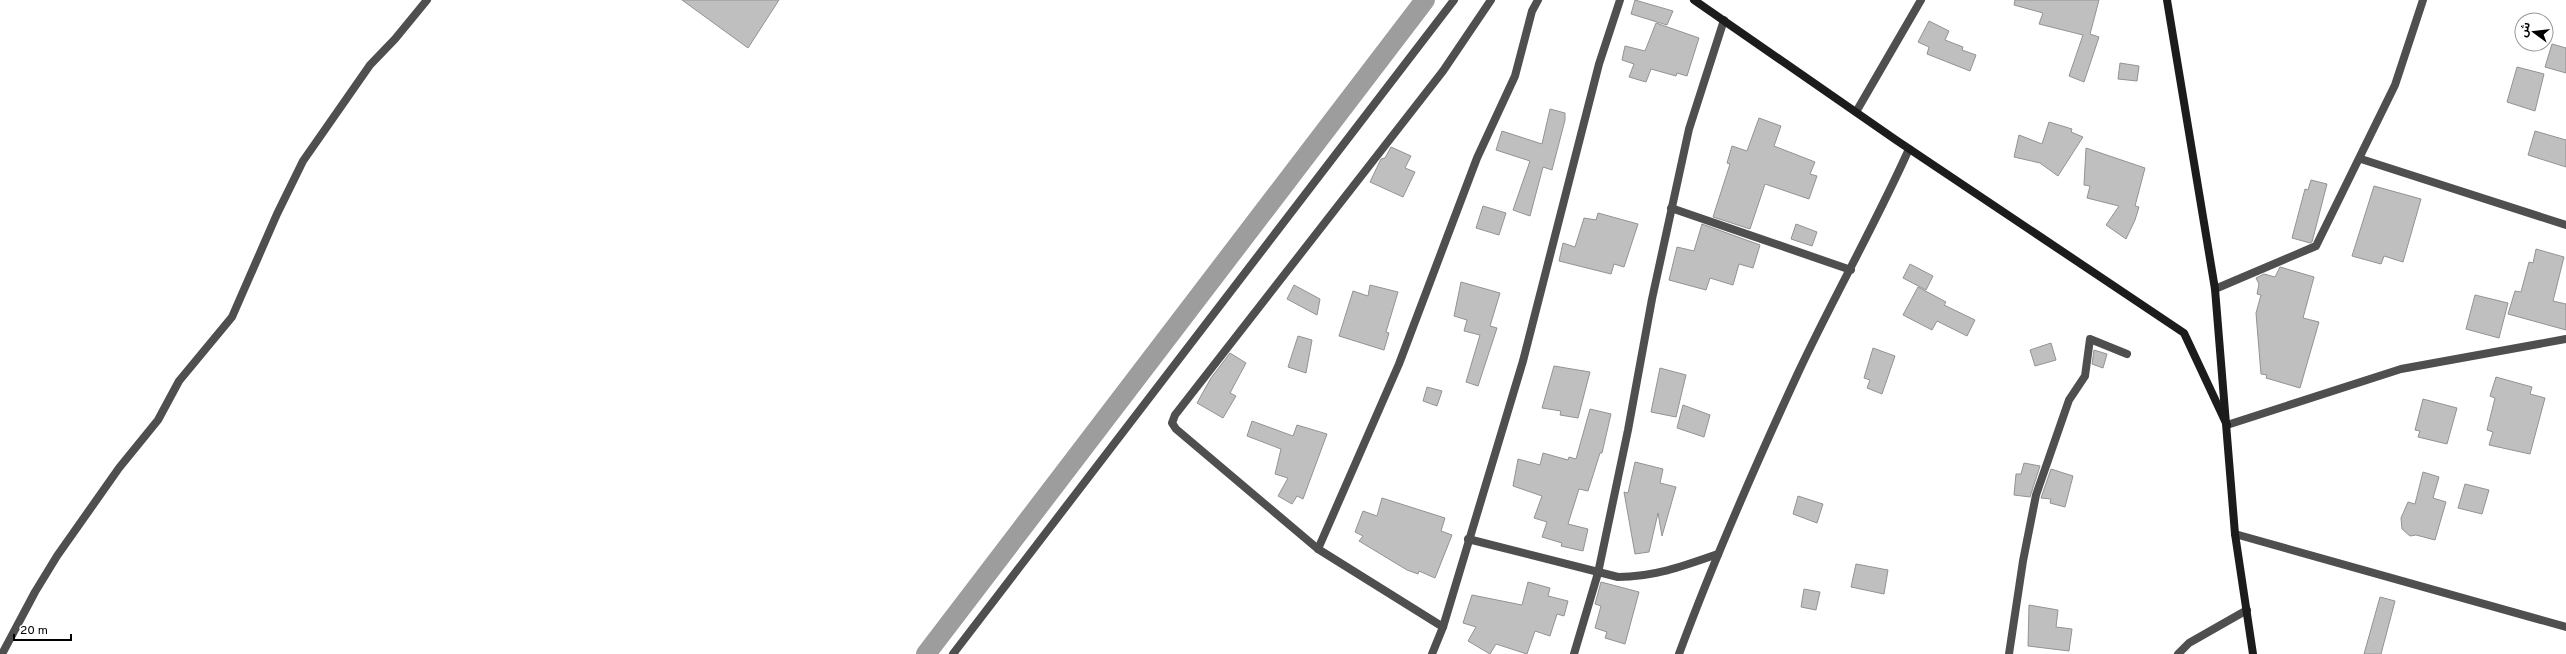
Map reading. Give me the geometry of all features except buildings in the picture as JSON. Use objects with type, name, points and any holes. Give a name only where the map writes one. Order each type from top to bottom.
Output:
[{"type":"street","points":[[2,654],[35,592],[57,556],[118,468],[158,420],[179,381],[232,317],[268,234],[303,162],[370,65],[395,39],[427,0]]},
{"type":"street","points":[[953,654],[1454,0]]},
{"type":"street","points":[[1443,627],[1318,548],[1176,429],[1172,423],[1254,312],[1443,71],[1491,0]]},
{"type":"street","points":[[1318,548],[1399,364],[1476,158],[1515,76],[1532,12],[1538,0]]},
{"type":"street","points":[[1432,654],[1443,627],[1468,539],[1523,361],[1599,64],[1620,0]]},
{"type":"street","points":[[1694,0],[1909,149],[2184,333],[2227,425]]},
{"type":"street","points":[[1856,112],[1921,0]]},
{"type":"street","points":[[2167,0],[2214,289],[2227,425],[2235,534],[2253,654]]},
{"type":"street","points":[[2214,289],[2316,246],[2361,159],[2395,85],[2423,0]]},
{"type":"street","points":[[1574,654],[1598,573],[1671,208],[1689,130],[1724,20]]},
{"type":"street","points":[[1679,654],[1718,554],[1798,373],[1881,210],[1909,149]]},
{"type":"street","points":[[2361,159],[2566,225]]},
{"type":"street","points":[[1671,208],[1850,270]]},
{"type":"street","points":[[2009,654],[2023,561],[2036,495],[2070,400],[2085,376],[2090,339],[2127,354]]},
{"type":"street","points":[[2227,425],[2401,369],[2566,339]]},
{"type":"street","points":[[2235,534],[2566,627]]},
{"type":"street","points":[[1468,539],[1598,573],[1640,577],[1670,571],[1718,554]]},
{"type":"street","points":[[2178,654],[2189,643],[2247,610]]},
{"type":"waterway","points":[[926,654],[1425,0]]}]
